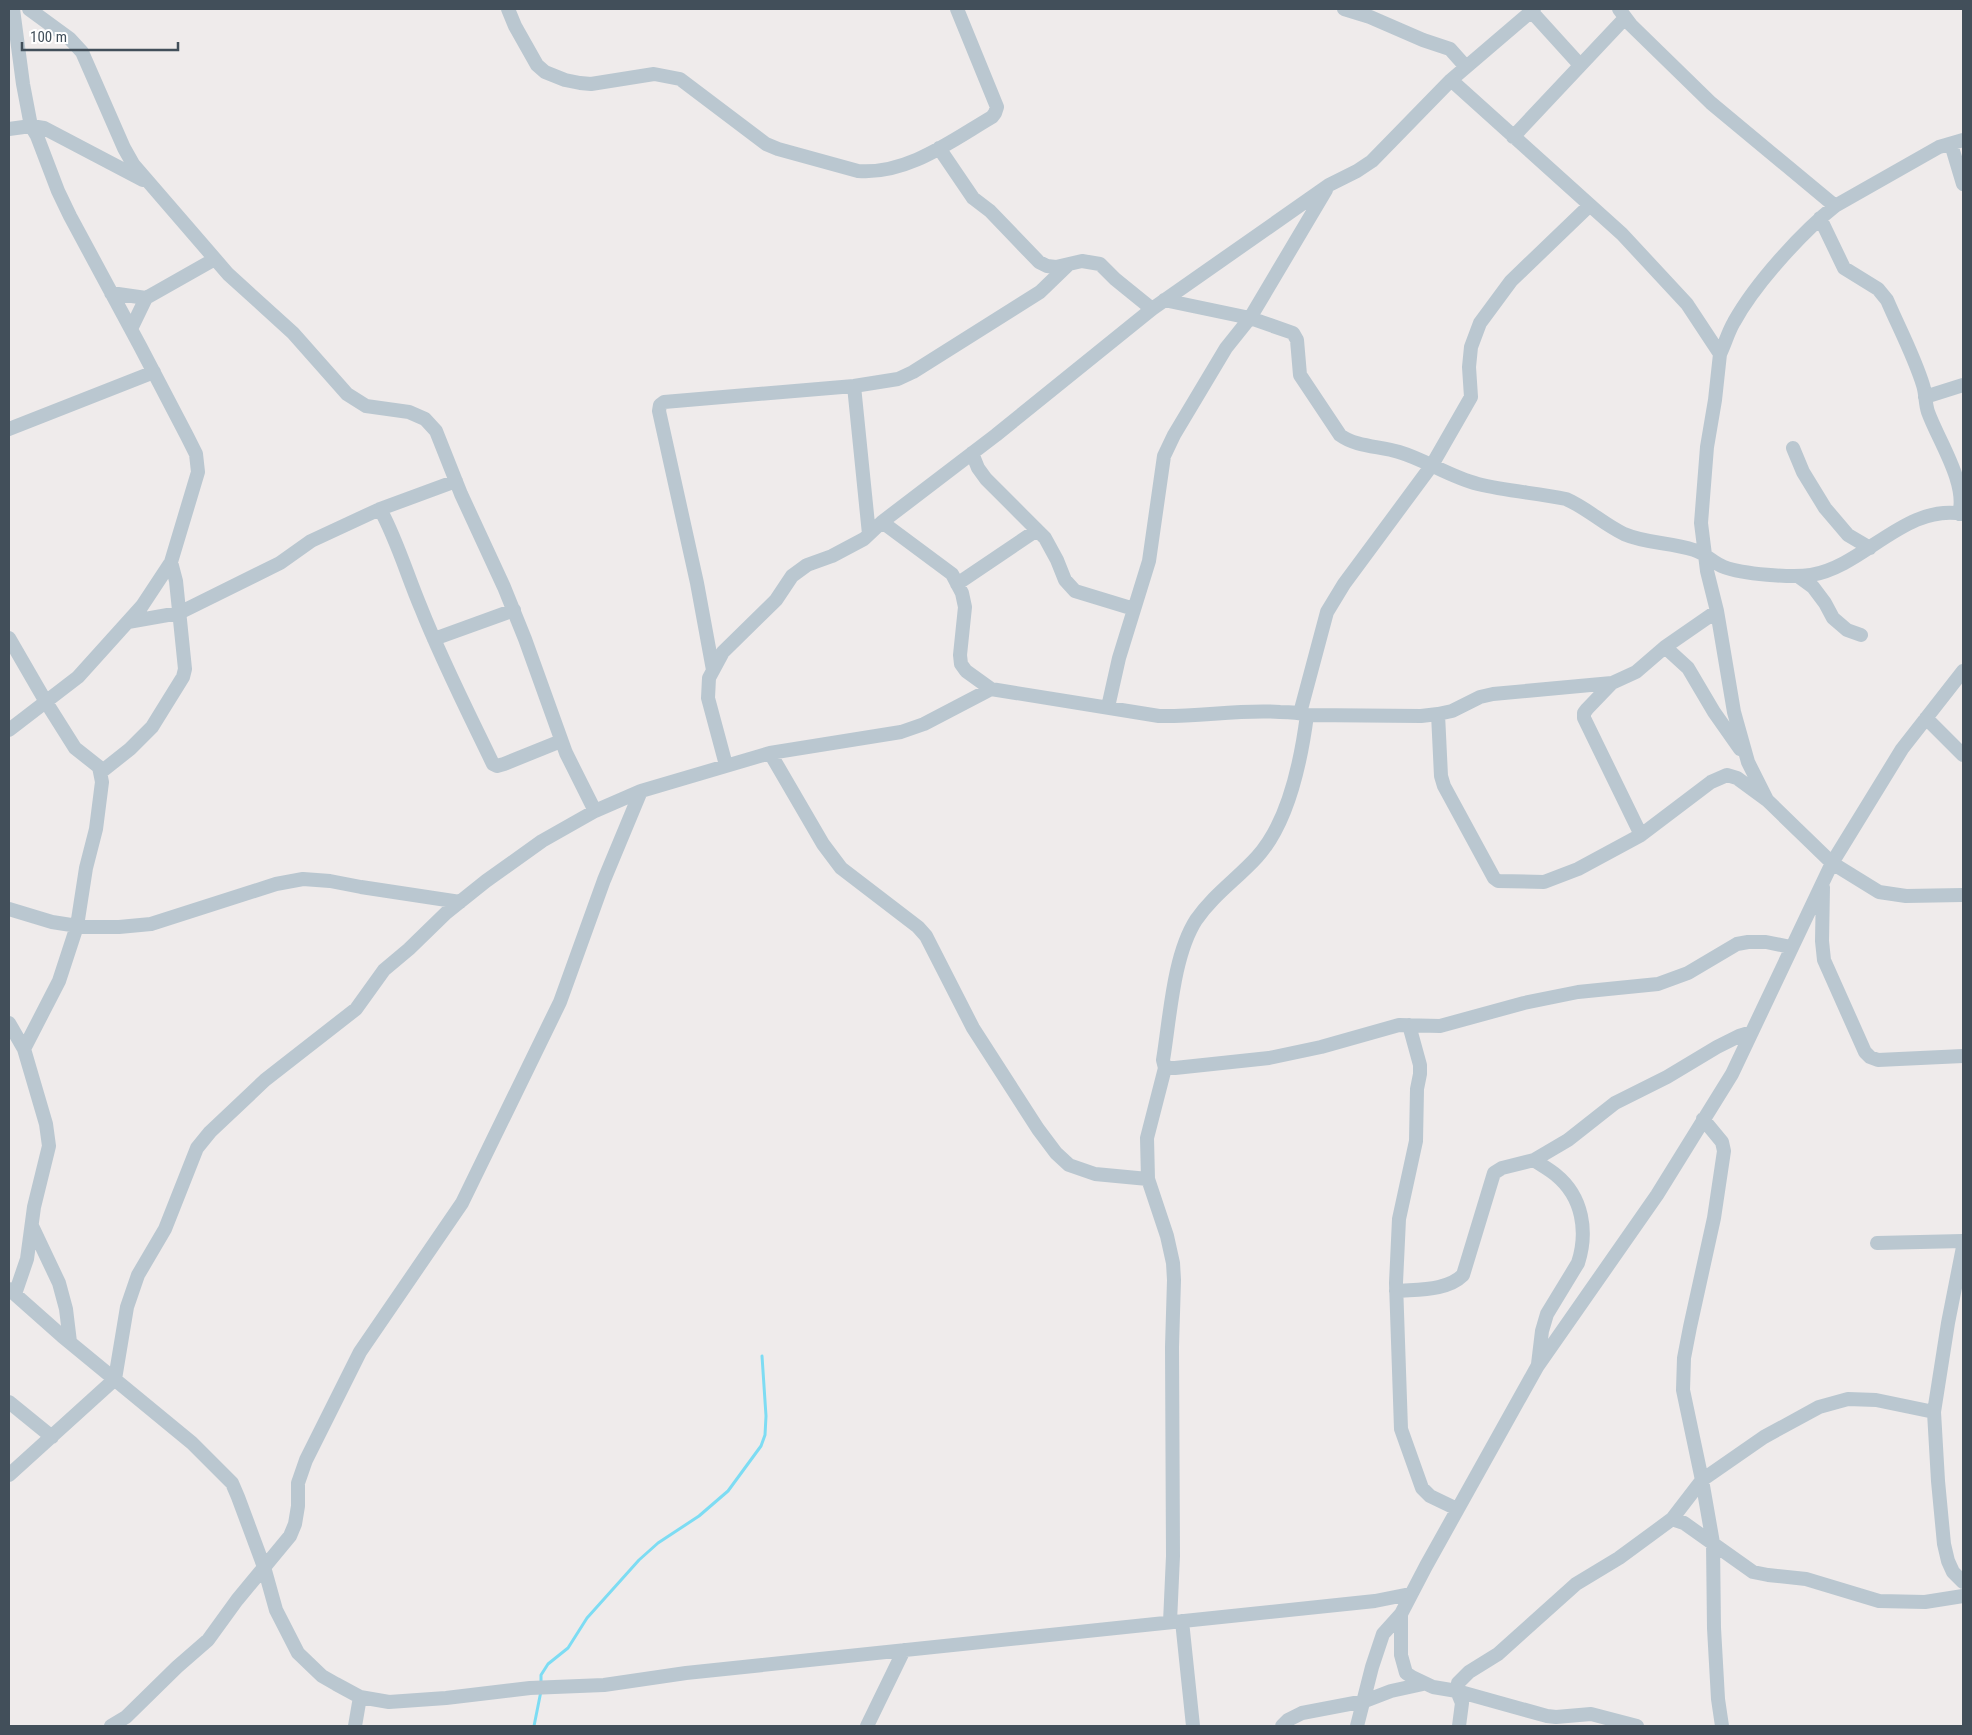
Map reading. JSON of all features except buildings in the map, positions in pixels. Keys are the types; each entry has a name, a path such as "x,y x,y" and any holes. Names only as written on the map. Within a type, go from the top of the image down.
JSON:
{"street":[{"path":"9,730 78,677 142,606 171,562 198,472 196,454 58,191 37,136 31,126 23,84 13,9"},
{"path":"29,9 70,39 82,52 124,148 148,182 228,274 293,333 347,394 366,406 409,412 425,419 436,431 456,481 514,610 562,741 595,811"},
{"path":"508,9 515,26 538,65 545,72 565,80 591,84 654,74 671,76 687,84 766,144 858,171 869,172 888,169 923,158 992,117 995,113 997,107 957,9"},
{"path":"1344,9 1450,50 1466,68"},
{"path":"726,765 708,698 709,678 723,652 776,600 792,576 807,565 857,544 882,522 1164,300 1329,185 1357,172 1372,161 1451,80 1533,10 1580,65"},
{"path":"1513,137 1580,65 1622,13 1711,103 1835,206"},
{"path":"1451,80 1622,234 1687,304 1720,354"},
{"path":"9,129 31,126 44,128 148,182"},
{"path":"1748,762 1734,712 1718,611 1707,571 1701,511 1707,447 1720,354 1733,323 1764,279 1820,218 1835,206 1939,148 1957,142 1963,184"},
{"path":"939,148 974,198 990,211 1039,262 1047,266 1056,267 1082,261 1100,264 1115,279 1152,309"},
{"path":"1108,707 1119,658 1149,561 1164,456 1174,435 1226,348 1250,318 1329,185"},
{"path":"1193,1726 1176,1621 1173,1556 1173,1263 1167,1236 1148,1180 1147,1138 1165,1068 1163,1060 1180,958 1196,921 1206,907 1217,894 1257,858 1275,834 1302,753 1304,714 1327,612 1344,584 1432,465 1472,396 1469,367 1471,347 1480,323 1511,281 1589,206"},
{"path":"1164,300 1250,318 1293,333 1296,337 1300,375 1340,435 1348,441 1398,452 1478,484 1566,499 1578,504 1606,524 1630,536 1650,542 1694,549 1722,566 1736,570 1798,576 1828,570 1915,521 1935,515 1961,514 1958,484 1944,446 1929,414 1923,385 1887,300 1878,289 1844,268 1820,218"},
{"path":"131,330 146,298 215,259"},
{"path":"713,670 697,583 661,419 660,405 664,402 854,386 898,379 913,372 1040,292 1068,265"},
{"path":"111,293 146,298"},
{"path":"9,430 154,372"},
{"path":"1925,396 1963,385"},
{"path":"854,386 869,534"},
{"path":"1793,448 1803,472 1825,508 1848,535 1870,548"},
{"path":"972,453 978,468 986,479 1045,538 1065,580 1075,591 1134,609"},
{"path":"128,622 180,612 280,563 311,541 380,509 456,481"},
{"path":"380,509 390,526 451,679 493,764 498,766 562,741"},
{"path":"882,522 952,574 962,593 965,606 960,655 961,664 966,671 992,689 1166,717 1257,710 1304,714 1422,716 1452,711 1480,697 1612,683 1636,672 1665,648 1718,611"},
{"path":"957,584 1037,530"},
{"path":"101,772 130,749 152,727 183,676 185,660 180,612 176,581 171,562"},
{"path":"1798,576 1813,588 1825,603 1833,618 1847,630 1861,634"},
{"path":"434,639 514,610"},
{"path":"9,638 46,702 76,748 99,767 102,782 96,830 86,868 77,926 59,981 24,1049"},
{"path":"1665,648 1692,673 1714,712 1748,762 1767,800"},
{"path":"1358,1726 1379,1644 1388,1628 1401,1614 1410,1594 1537,1367 1657,1195 1732,1074 1832,863 1902,749 1963,671"},
{"path":"1612,683 1584,713 1584,718 1642,835"},
{"path":"9,1475 115,1379 127,1307 138,1275 165,1229 197,1148 210,1132 266,1080 356,1009 384,970 460,902 542,841 595,811 641,791 770,753 900,732 924,724 992,689"},
{"path":"1438,714 1441,776 1444,786 1494,878 1498,881 1544,882 1600,858 1642,835 1720,777 1727,775 1737,778 1767,800 1832,863 1879,892 1906,896 1963,895"},
{"path":"1926,718 1963,756"},
{"path":"770,753 823,844 841,868 918,927 926,936 973,1028 1038,1129 1056,1153 1069,1166 1095,1174 1148,1180"},
{"path":"111,1726 126,1717 177,1667 208,1640 290,1536 298,1506 298,1483 306,1460 360,1352 462,1203 560,1002 604,880 641,791"},
{"path":"9,908 52,922 77,926 119,927 151,924 276,884 303,879 330,881 460,902"},
{"path":"1823,884 1822,942 1824,960 1870,1057 1878,1060 1963,1056"},
{"path":"1165,1068 1269,1058 1399,1025 1440,1026 1524,1003 1578,992 1658,984 1688,973 1737,944 1766,942 1791,947"},
{"path":"9,1023 24,1049 46,1124 49,1146 34,1208 27,1259 12,1292 192,1443 232,1483 264,1567 276,1610 298,1653 322,1676 360,1697 389,1702 446,1698 530,1688 604,1685 686,1672 1375,1601 1410,1594"},
{"path":"1409,1025 1420,1065 1420,1074 1417,1088 1416,1141 1398,1219 1396,1291 1400,1419 1403,1438 1422,1488 1426,1493 1457,1509"},
{"path":"1396,1291 1446,1286 1455,1282 1463,1275 1494,1173 1502,1168 1534,1160 1568,1140 1615,1103 1667,1077 1716,1047 1752,1032"},
{"path":"1703,1120 1722,1142 1724,1151 1714,1218 1696,1291 1684,1358 1683,1390 1713,1543 1714,1628 1718,1699 1722,1726"},
{"path":"1534,1160 1566,1184 1583,1219 1584,1228 1578,1263 1544,1321 1537,1367"},
{"path":"32,1226 59,1283 66,1308 70,1342"},
{"path":"1877,1242 1963,1241"},
{"path":"1963,1247 1948,1323 1934,1412 1944,1544 1953,1572 1963,1582"},
{"path":"1459,1726 1462,1703 1458,1691 1458,1683 1469,1672 1498,1654 1576,1584 1620,1558 1672,1519 1702,1480 1764,1437 1818,1407 1848,1399 1876,1400 1934,1412"},
{"path":"9,1402 52,1437"},
{"path":"1672,1519 1684,1523 1753,1572 1806,1579 1869,1599 1910,1602 1963,1596"},
{"path":"1401,1614 1401,1655 1403,1666 1406,1672 1423,1684 1458,1691 1547,1716 1591,1714 1637,1726"},
{"path":"867,1726 904,1650"},
{"path":"1282,1726 1288,1720 1302,1713 1365,1701 1391,1691 1423,1684"},
{"path":"355,1726 360,1697"}],"waterway":[{"path":"541,1683 541,1675 548,1664 568,1648 587,1618 639,1560 658,1543 699,1516 728,1491 761,1446 765,1435 766,1416 762,1356"},
{"path":"534,1726 541,1691"}]}
